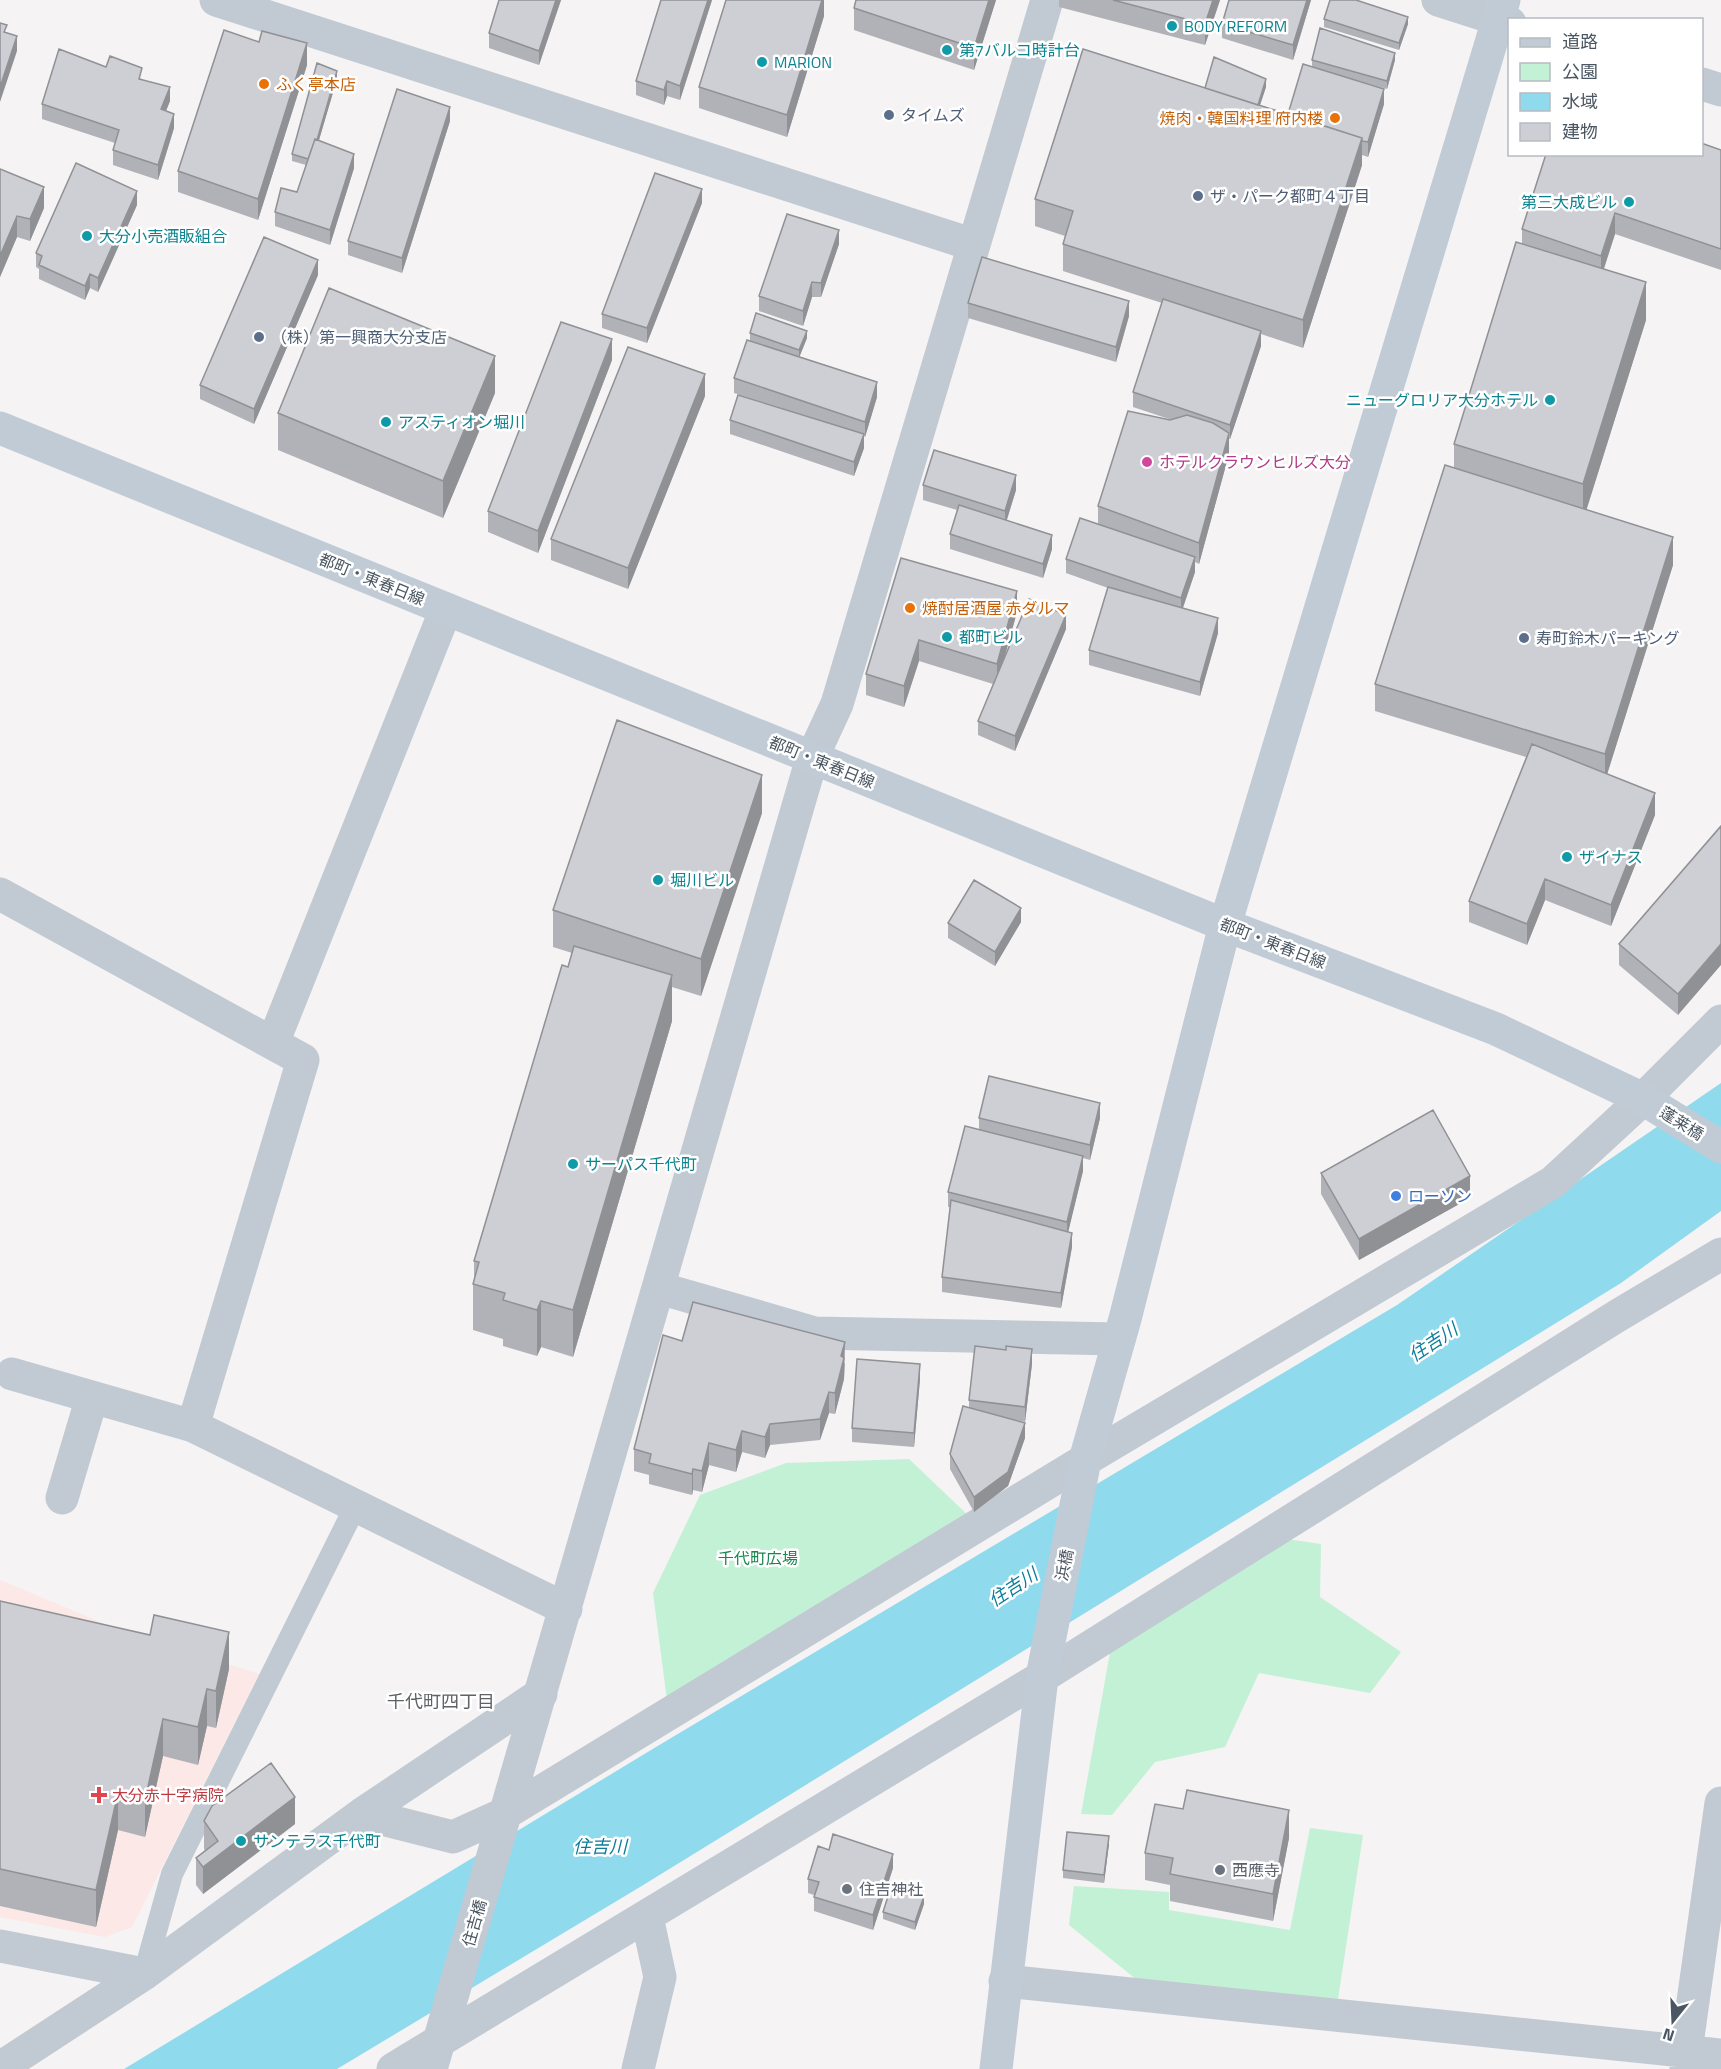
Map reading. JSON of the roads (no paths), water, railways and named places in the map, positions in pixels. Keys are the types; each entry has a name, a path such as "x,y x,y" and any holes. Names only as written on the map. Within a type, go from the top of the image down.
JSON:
{"street":[{"path":"216,0 974,245"},
{"name":"住吉橋","path":"439,2042 812,758 837,704 1047,0"},
{"path":"1438,0 1504,14"},
{"name":"浜橋","path":"996,2069 1044,1667 1083,1467 1119,1338 1225,925 1504,14"},
{"path":"1703,85 1721,90"},
{"name":"都町・東春日線","path":"0,428 1225,925 1496,1029 1643,1099"},
{"path":"273,1043 446,609"},
{"path":"0,894 303,1060 194,1426"},
{"path":"362,1814 453,1837 504,1821 1553,1182 1643,1099 1721,1021"},
{"name":"蓬莱橋","path":"1643,1099 1721,1147"},
{"path":"393,2069 647,1917 1044,1667 1721,1254"},
{"path":"659,1288 815,1333 1119,1338"},
{"path":"6,1371 194,1426 566,1609"},
{"path":"62,1498 92,1397"},
{"path":"0,2068 144,1974 362,1814 541,1694"},
{"path":"1686,2060 1721,1803"},
{"path":"638,2069 660,1977 647,1917"},
{"path":"0,1946 144,1974"},
{"path":"1005,1981 1686,2060 1721,2055"}],"lane":[{"path":"144,1974 172,1874 356,1505"}],"water":[{"name":"住吉川","path":"1721,1083 1721,1211 1621,1283 640,1887 337,2069 124,2069 656,1747 1397,1305"}],"place":[{"name":"BODY REFORM","path":"1172,26"},
{"name":"第7バルコ時計台","path":"947,50"},
{"name":"MARION","path":"762,62"},
{"name":"ふく亭本店","path":"264,84"},
{"name":"タイムズ","path":"889,115"},
{"name":"焼肉・韓国料理 府内楼","path":"1335,118"},
{"name":"ザ・パーク都町４丁目","path":"1198,196"},
{"name":"第三大成ビル","path":"1629,202"},
{"name":"大分小売酒販組合","path":"87,236"},
{"name":"（株）第一興商大分支店","path":"259,337"},
{"name":"ニューグロリア大分ホテル","path":"1550,400"},
{"name":"アスティオン堀川","path":"386,422"},
{"name":"ホテルクラウンヒルズ大分","path":"1147,462"},
{"name":"焼酎居酒屋 赤ダルマ","path":"910,608"},
{"name":"都町ビル","path":"947,637"},
{"name":"寿町鈴木パーキング","path":"1524,638"},
{"name":"ザイナス","path":"1567,857"},
{"name":"堀川ビル","path":"658,880"},
{"name":"サーパス千代町","path":"573,1164"},
{"name":"ローソン","path":"1396,1196"},
{"name":"大分赤十字病院","path":"99,1795"},
{"name":"サンテラス千代町","path":"241,1841"},
{"name":"西應寺","path":"1220,1870"},
{"name":"住吉神社","path":"847,1889"}],"district":[{"name":"千代町四丁目","path":"441,1701"}],"park label":[{"name":"千代町広場","path":"758,1558"}]}
